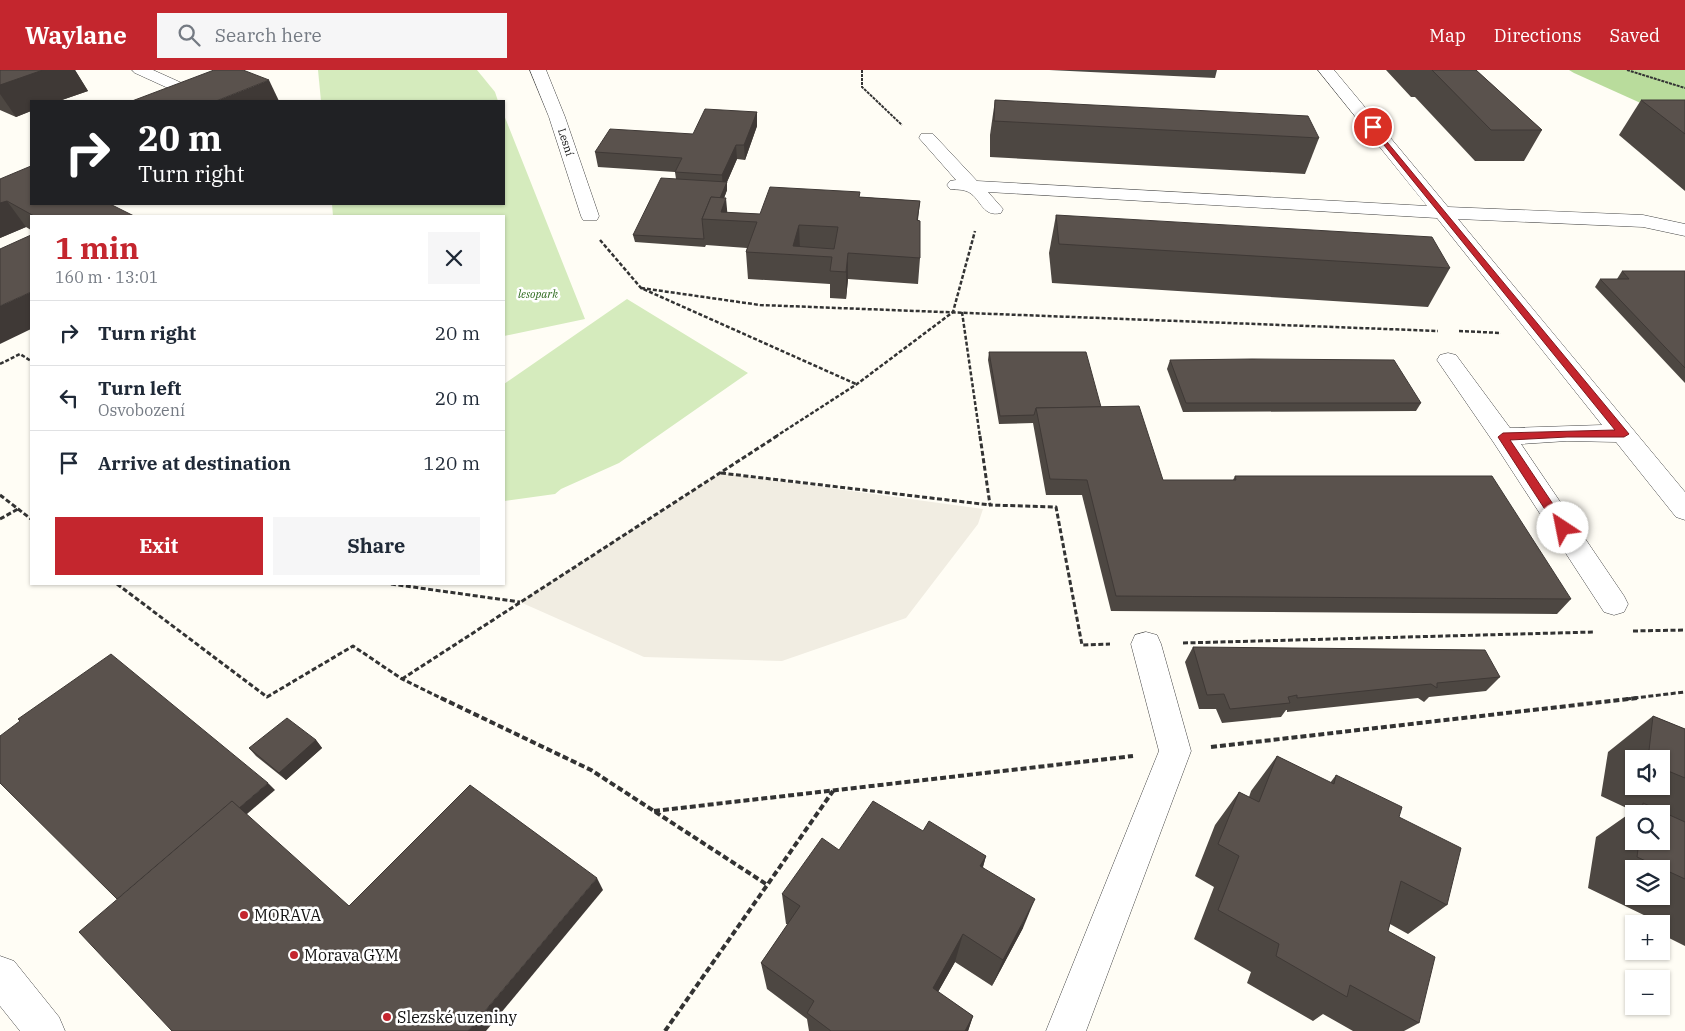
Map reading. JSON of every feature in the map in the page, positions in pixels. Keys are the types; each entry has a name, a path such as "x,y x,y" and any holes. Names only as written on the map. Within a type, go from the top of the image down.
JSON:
{"street":[{"path":"140,70 198,96"},
{"name":"Lesní","path":"538,70 557,117 590,216"},
{"path":"1326,70 1445,213 1685,510"},
{"path":"927,138 964,186 994,209"},
{"path":"964,186 1445,213 1643,221 1685,230"},
{"path":"1448,360 1503,437 1614,604"},
{"path":"1503,437 1567,433 1624,434"},
{"path":"1066,1031 1175,751 1146,644"},
{"path":"0,975 45,1031"}],"path":[{"path":"862,70 862,86 904,127"},
{"path":"1627,70 1685,88"},
{"path":"402,679 857,384 953,312 980,213 964,186"},
{"path":"590,216 601,242 641,288 857,384"},
{"path":"641,288 760,305 1442,331"},
{"path":"962,312 990,505"},
{"path":"1452,331 1544,335"},
{"path":"0,364 20,354 30,360"},
{"path":"720,473 990,505 1056,507 1082,645 1595,632"},
{"path":"0,496 30,518"},
{"path":"0,519 18,509"},
{"path":"118,585 267,697 353,646 402,679 591,770 766,884"},
{"path":"399,585 520,602"},
{"path":"1625,631 1685,630"},
{"path":"1652,696 1685,692"},
{"path":"665,1031 833,790"}],"green space":[{"path":"318,70 477,70 495,92 498,100 321,100"},
{"path":"1569,70 1685,70 1685,123 1574,73"},
{"name":"lesopark","path":"505,118 585,319 505,336 505,215 333,215 332,205 505,205"},
{"path":"627,299 748,373 619,463 561,489 555,494 505,501 505,383"}],"shaded area":[{"path":"721,473 983,509 978,524 906,618 782,661 644,657 520,602"}],"building":[{"path":"0,70 43,70 0,85"},
{"path":"214,70 243,70 269,80 219,100 135,100"},
{"path":"1432,70 1476,70 1542,130 1491,130"},
{"path":"995,100 1308,116 1319,138 994,121"},
{"path":"1641,100 1685,100 1685,134"},
{"path":"705,109 757,112 744,145 736,145 722,175 675,172 682,158 595,152 610,129 693,134"},
{"path":"30,166 30,205 112,205 132,215 32,215 7,201 0,203 0,179"},
{"path":"661,178 727,182 720,198 711,197 702,219 704,239 633,235"},
{"path":"770,187 860,192 859,197 920,201 917,220 920,221 920,258 848,253 846,272 830,271 832,257 746,252 757,222 702,219 711,197 726,198 721,212 760,214","holes":["799,225 838,227 834,249 793,246"]},
{"path":"1056,215 1432,237 1450,268 1059,244"},
{"path":"30,235 30,292 0,306 0,249"},
{"path":"1622,271 1685,271 1685,368 1600,279 1629,279"},
{"path":"989,352 1086,352 1101,407 1036,408 1034,415 1000,416"},
{"path":"1170,360 1394,360 1421,403 1186,403"},
{"path":"1139,406 1163,480 1236,480 1235,476 1492,476 1571,599 1116,596 1087,480 1050,479 1036,408"},
{"path":"1193,647 1485,650 1500,677 1437,683 1437,688 1431,684 1297,698 1297,695 1288,697 1290,703 1230,709 1224,694 1207,695"},
{"path":"111,654 268,783 239,808 232,801 117,899 0,783 0,736 20,721 18,719"},
{"path":"1653,716 1685,729 1685,778 1670,772 1670,750 1649,750"},
{"path":"287,718 316,740 279,773 249,748"},
{"path":"1277,756 1334,784 1336,775 1402,807 1399,817 1461,848 1447,905 1401,881 1388,931 1435,957 1419,1023 1350,985 1347,997 1276,956 1279,944 1218,910 1239,856 1218,844 1239,792 1259,802"},
{"name":"MORAVA","path":"470,785 597,878 468,1031 172,1031 79,932 232,801 349,906"},
{"path":"873,801 923,831 929,821 986,856 980,866 1035,899 1003,960 963,934 933,988 973,1016 965,1031 831,1031 807,1013 814,1001 761,963 800,906 782,894 822,838 839,850"},
{"path":"1670,815 1685,822 1685,879 1670,872 1670,860 1644,860 1637,857 1638,850 1670,850"}],"place":[{"name":"MORAVA","path":"244,915"},
{"name":"Morava GYM","path":"294,955"},
{"name":"Slezské uzeniny","path":"387,1017"}],"route":[{"path":"1373,127 1624,434 1567,433 1503,437 1563,528"}]}
